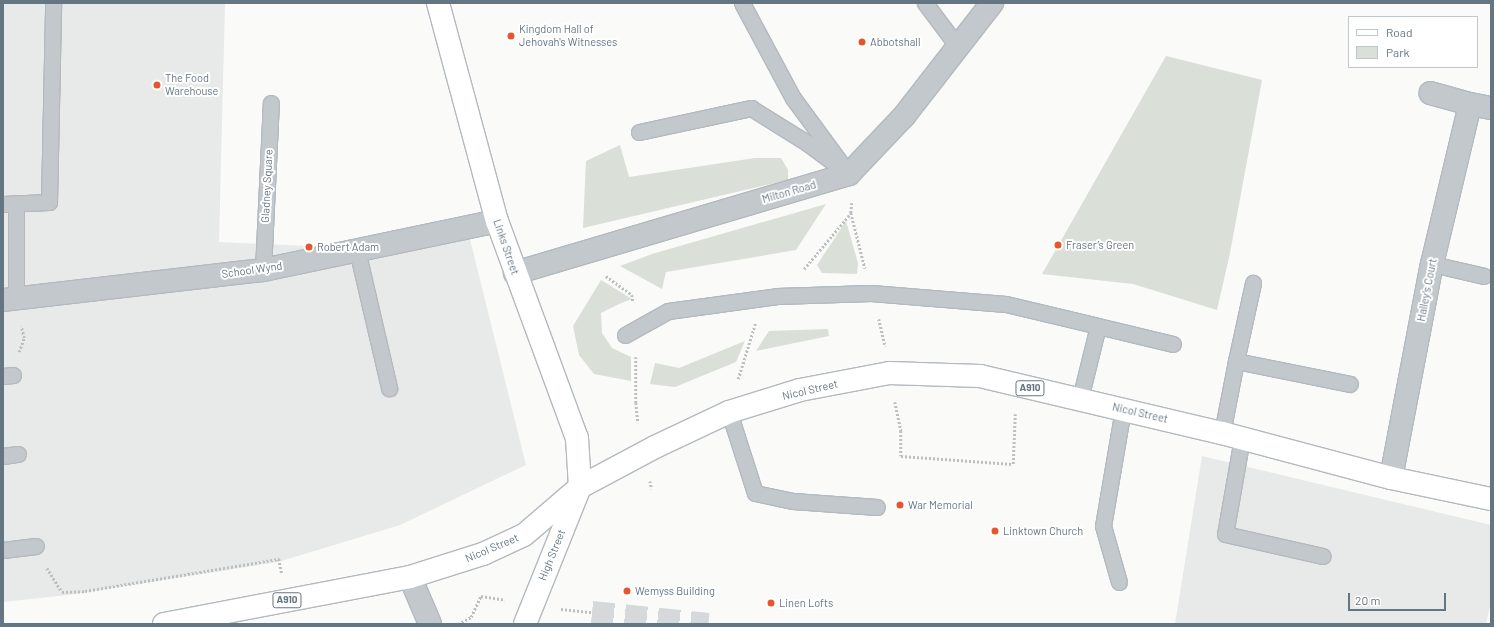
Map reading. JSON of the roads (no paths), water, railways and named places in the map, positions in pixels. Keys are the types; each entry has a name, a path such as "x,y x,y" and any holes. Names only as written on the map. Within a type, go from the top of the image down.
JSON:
{"main road":[{"name":"Links Street","path":"438,3 497,221 577,438 580,487"},
{"name":"Nicol Street","path":"164,624 410,577 483,554 524,535 580,487 729,412 800,390 889,373 980,376 1232,435 1391,478 1491,499"},
{"name":"High Street","path":"525,624 580,487"}],"street":[{"path":"849,174 904,116 992,3"},
{"path":"1430,93 1491,108"},
{"name":"Halley's Court","path":"1391,478 1432,264 1470,104"},
{"name":"Milton Road","path":"515,273 849,174"},
{"name":"School Wynd","path":"9,299 263,270 497,221"},
{"path":"410,577 430,624"}],"lane":[{"path":"9,299 10,203 49,202 53,3"},
{"path":"742,3 793,98 849,174"},
{"path":"925,3 958,47"},
{"name":"Gladney Square","path":"263,270 271,103"},
{"path":"640,132 751,108 807,143 849,174"},
{"path":"357,250 389,388"},
{"path":"1432,264 1484,276"},
{"path":"1253,283 1236,361 1225,534 1323,556"},
{"path":"630,332 668,310 777,296 871,293 1006,304 1173,344"},
{"path":"1080,399 1098,326"},
{"path":"1236,361 1350,384"},
{"path":"1119,582 1103,526 1123,409"},
{"path":"729,412 755,493 793,501 877,508"},
{"path":"3,550 36,546"}],"tunnel":[{"path":"592,612 708,624"}],"place":[{"name":"Kingdom Hall of Jehovah's Witnesses","path":"511,36"},
{"name":"Abbotshall","path":"862,42"},
{"name":"The Food Warehouse","path":"157,85"},
{"name":"Fraser’s Green","path":"1058,245"},
{"name":"Robert Adam","path":"309,247"},
{"name":"War Memorial","path":"900,505"},
{"name":"Linktown Church","path":"995,531"},
{"name":"Wemyss Building","path":"627,591"},
{"name":"Linen Lofts","path":"771,603"}]}
